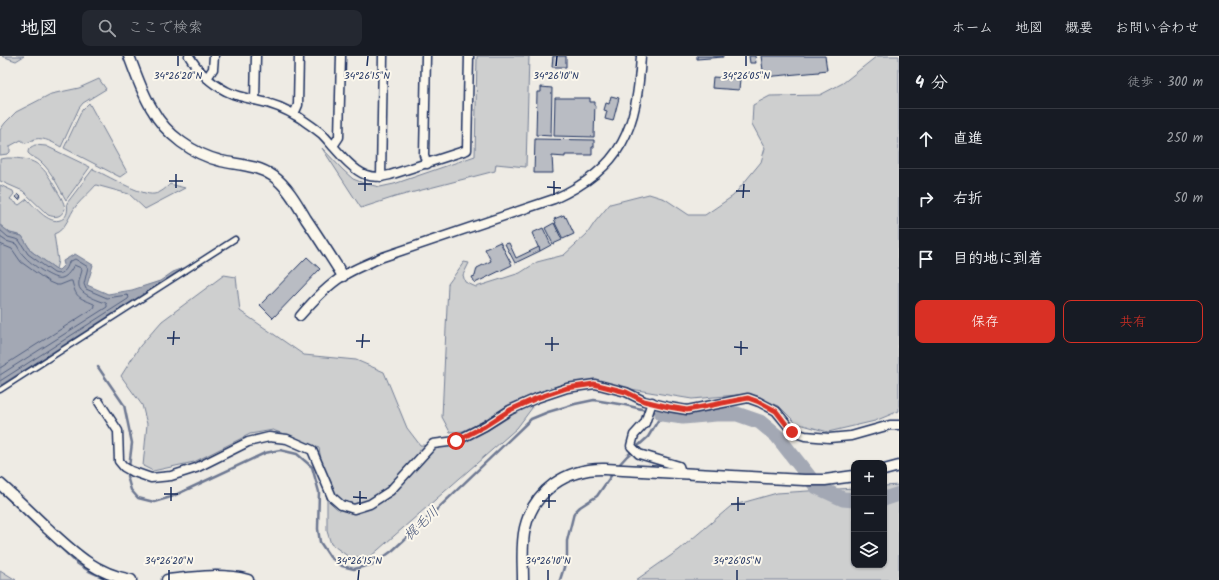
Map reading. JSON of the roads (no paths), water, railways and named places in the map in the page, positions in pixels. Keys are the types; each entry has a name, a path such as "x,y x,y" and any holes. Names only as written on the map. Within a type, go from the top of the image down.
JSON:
{"street":[{"path":"129,56 152,110 163,125 174,136 192,149 202,154 220,160 250,165 274,177 290,194 343,276"},
{"path":"189,56 195,66 216,86 226,92 278,107 294,114 315,129 357,170 365,175 381,177 467,150 469,56"},
{"path":"207,78 213,69 214,56"},
{"path":"255,100 256,56"},
{"path":"294,114 298,105 299,56"},
{"path":"333,146 339,137 341,56"},
{"path":"381,177 383,56"},
{"path":"426,56 424,155 426,164"},
{"path":"300,316 312,302 343,276 380,258 554,199 581,186 601,170 612,158 630,126 637,97 641,56"},
{"path":"99,402 118,431 119,460 127,469 151,478 171,476 196,468 248,442 269,436 286,439 312,450 332,497 341,505 354,508 370,504 390,491 433,444 456,441 485,426 510,410 567,388 594,384 626,392 644,401 650,408"},
{"path":"650,408 669,407 687,410 748,398 776,411 792,432 804,436 829,438 851,436 890,425 899,425"},
{"path":"650,408 644,425 634,435 633,449 640,455 676,465 680,469 681,473"},
{"path":"887,469 899,466"},
{"path":"523,580 524,537 528,519 536,503 547,489 570,475 587,470 605,469 792,480 825,480 851,476"},
{"path":"0,484 79,557 101,571 131,580"},
{"path":"167,580 214,576 234,577 248,580"}],"lane":[{"path":"0,390 235,239"}],"water":[{"path":"0,225 10,233 22,236 31,251 56,269 59,270 64,265 63,261 75,254 93,265 87,285 108,294 132,290 160,281 173,272 184,268 1,385"}],"waterway":[{"name":"梶毛川","path":"98,367 124,405 132,443 129,467"},
{"name":"梶毛川","path":"128,472 127,476 131,490 138,498 154,502 171,497 265,453 280,450 297,454 312,467 319,492 318,529 320,542 330,557 342,566 354,569 374,564 392,551 531,419 548,412 594,400 625,405 662,414 648,437 617,467"},
{"name":"梶毛川","path":"662,414 683,417 737,414 760,422 777,436 817,487 843,499 851,500"},
{"path":"560,580 567,558 567,541 574,513 580,507 597,496 613,473"},
{"path":"0,491 78,564 109,580"},
{"name":"梶毛川","path":"887,498 899,494"}]}
